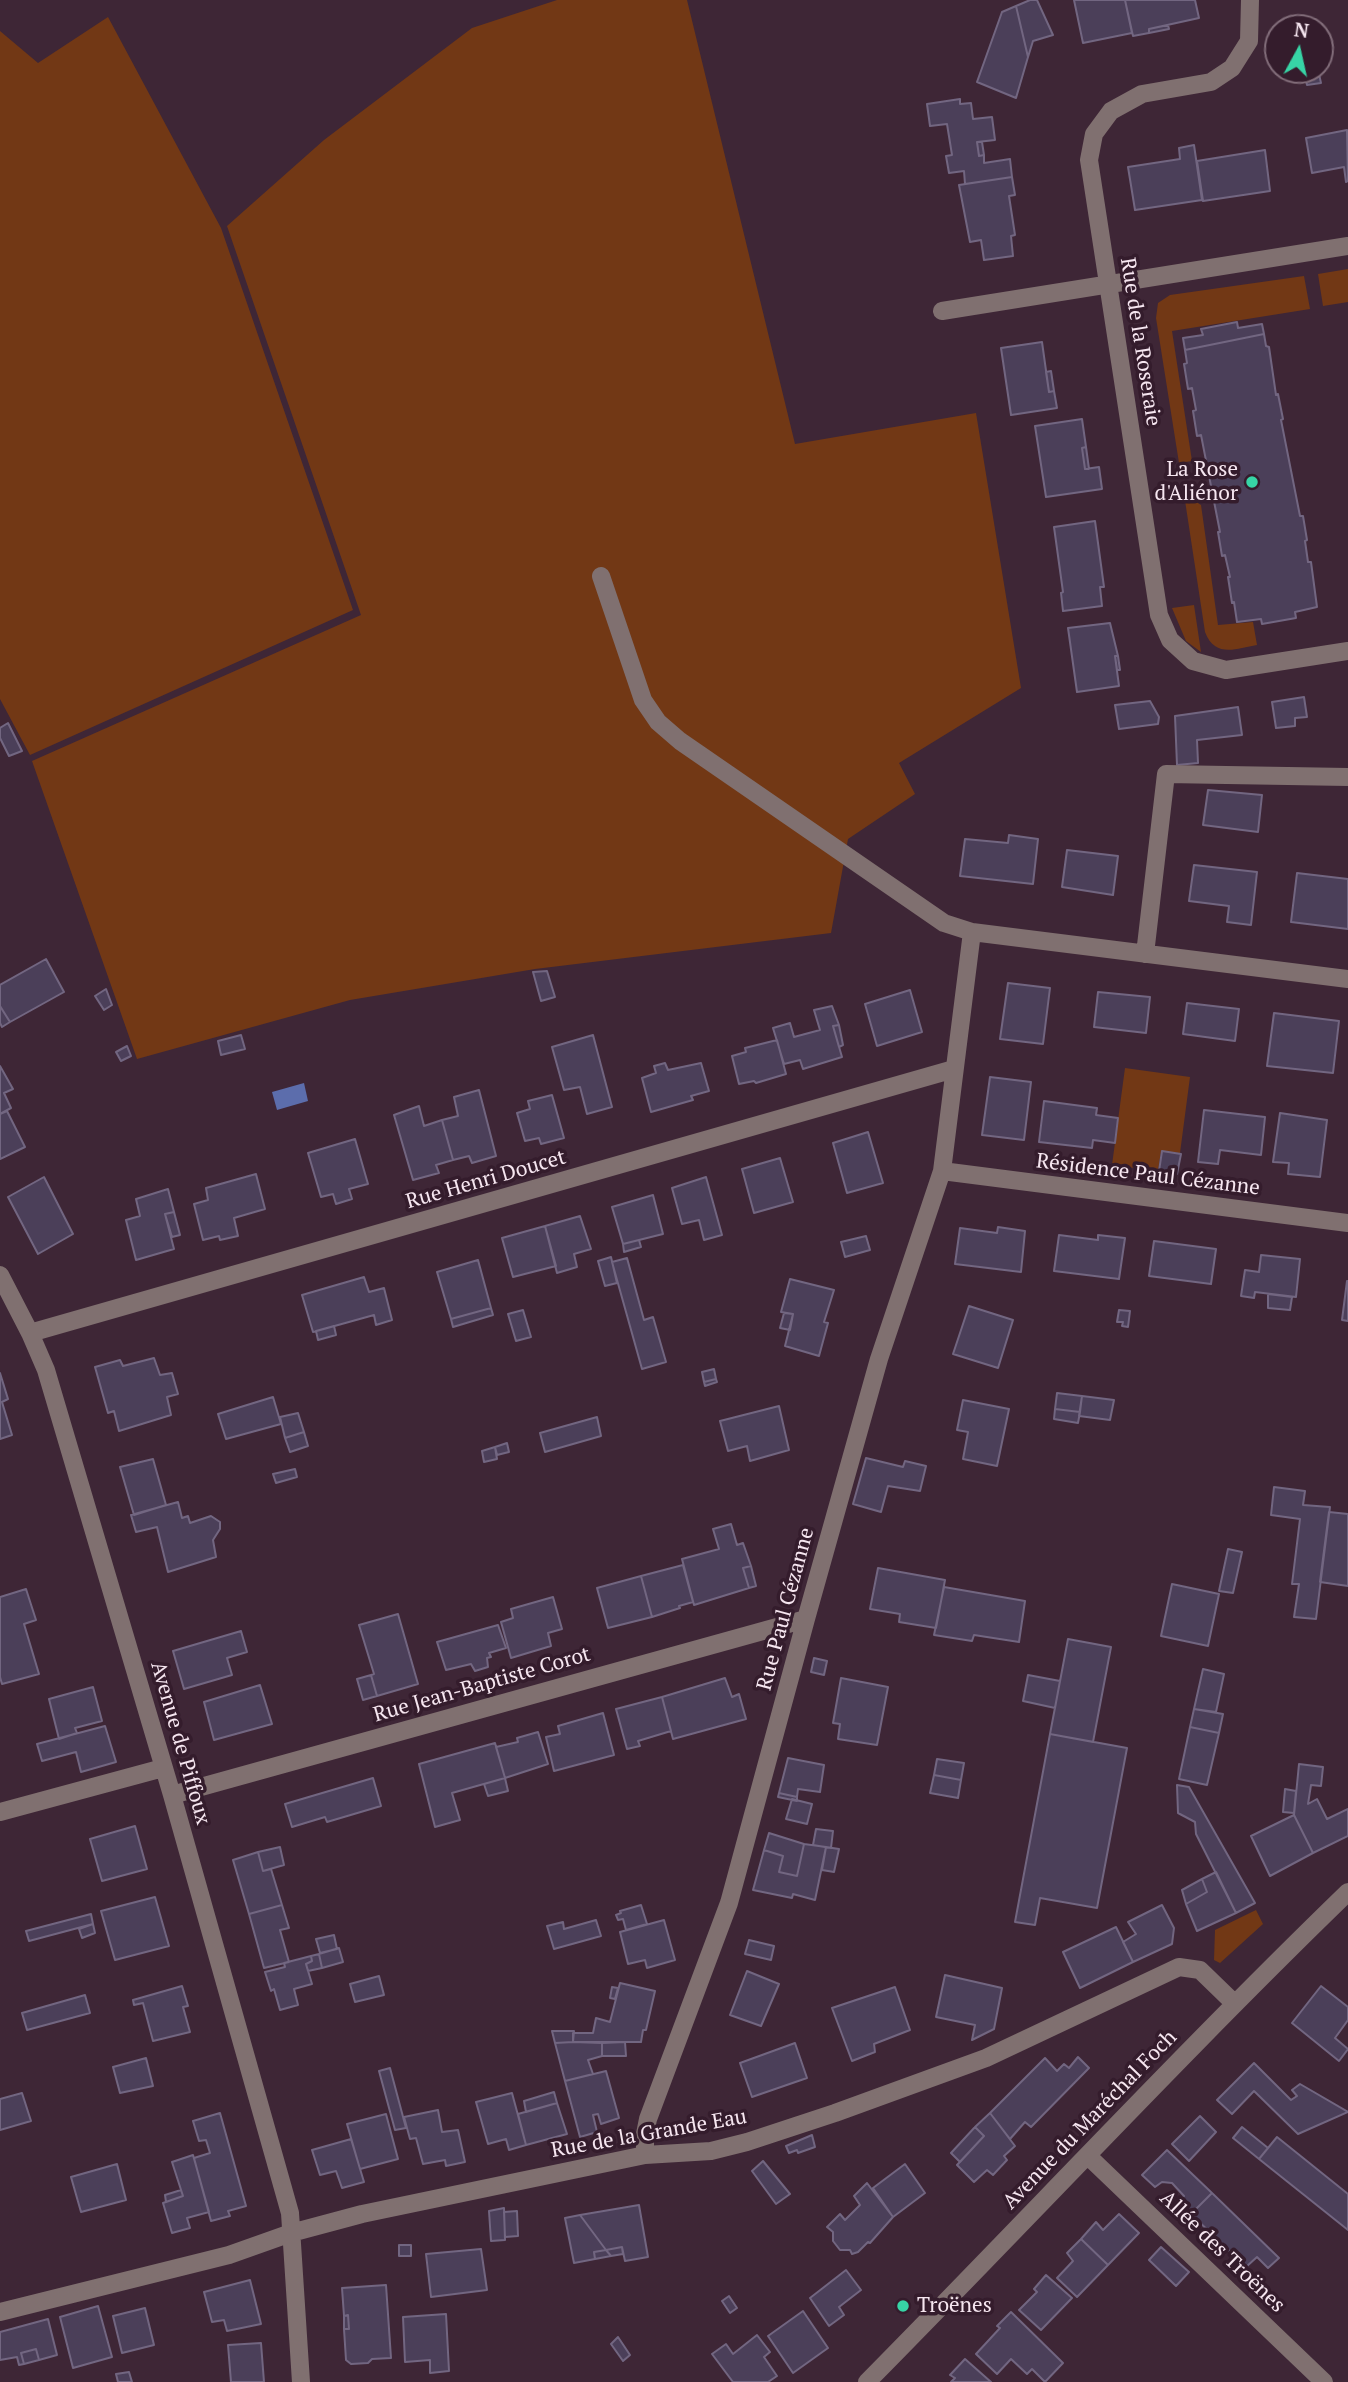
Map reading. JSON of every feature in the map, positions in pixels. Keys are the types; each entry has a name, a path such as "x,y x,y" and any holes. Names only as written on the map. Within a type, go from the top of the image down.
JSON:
{"street":[{"name":"Rue de la Roseraie","path":"1250,0 1250,41 1232,68 1211,82 1142,94 1111,111 1094,134 1089,160 1159,615 1170,640 1193,661 1226,670 1348,651"},
{"path":"942,311 1348,246"},
{"path":"601,576 633,677 657,722 680,741 944,923 972,932 1348,979"},
{"path":"1145,954 1166,774 1348,778"},
{"path":"954,1069 972,932"},
{"name":"Rue Paul Cézanne","path":"645,2155 645,2134 649,2119 729,1903 742,1860 879,1359 942,1171 954,1069"},
{"name":"Rue Henri Doucet","path":"30,1333 954,1069"},
{"name":"Résidence Paul Cézanne","path":"942,1171 1348,1223"},
{"name":"Avenue de Piffoux","path":"0,1275 46,1370 172,1795 290,2213 300,2382"},
{"name":"Rue Jean-Baptiste Corot","path":"172,1795 806,1619"},
{"path":"0,1812 163,1768"},
{"name":"Avenue du Maréchal Foch","path":"867,2382 1234,2003 1348,1892"},
{"name":"Rue de la Grande Eau","path":"0,2312 229,2255 291,2233 362,2214 645,2155 711,2151 747,2142 986,2058 1179,1967 1200,1970 1234,2003"},
{"name":"Allée des Troënes","path":"1088,2156 1324,2382"}],"shaded area":[{"path":"557,0 687,0 795,444 976,413 1021,688 899,763 915,794 848,839 831,933 535,969 350,1000 137,1059 32,761 361,615 227,226 324,140 472,28"},
{"path":"108,17 221,228 353,610 30,755 0,699 0,31 38,63"},
{"path":"1348,269 1348,302 1323,306 1318,274"},
{"path":"1304,276 1310,309 1172,331 1192,461 1179,463 1156,318 1158,303 1170,295"},
{"path":"1184,494 1201,505 1218,625 1253,622 1257,645 1234,650 1220,649 1214,646 1205,632"},
{"path":"1194,605 1201,652 1186,641 1172,608"},
{"path":"1125,1068 1190,1077 1180,1153 1161,1151 1158,1171 1112,1165"},
{"path":"1256,1910 1263,1924 1220,1963 1214,1960 1215,1930"}],"water":[{"path":"304,1083 308,1101 277,1110 272,1092"}],"building":[{"path":"1037,0 1053,35 1033,41 1028,57 1016,6"},
{"path":"1074,0 1125,0 1132,33 1083,43"},
{"path":"1125,0 1195,0 1199,18 1149,29 1149,33 1133,36"},
{"path":"1016,6 1028,57 1016,98 977,82 1002,12"},
{"path":"1168,25 1169,29 1149,33 1149,29"},
{"path":"960,99 960,104 971,103 973,119 992,117 995,140 977,142 979,156 984,155 984,163 1010,159 1012,177 965,184 964,171 949,173 946,156 952,155 947,124 930,126 927,104"},
{"path":"1347,130 1348,181 1346,182 1344,167 1312,173 1306,138"},
{"path":"977,142 982,142 984,155 979,156"},
{"path":"1194,145 1202,200 1135,210 1128,167 1180,159 1179,148"},
{"path":"1265,150 1270,191 1203,201 1197,161"},
{"path":"1012,177 1015,195 1009,196 1015,235 1011,236 1013,256 984,260 981,240 970,242 959,185"},
{"path":"1237,322 1238,328 1262,324 1264,334 1185,350 1183,338 1203,335 1201,329"},
{"name":"La Rose d'Aliénor","path":"1264,334 1266,346 1269,347 1300,516 1303,516 1317,607 1295,612 1296,618 1262,624 1261,619 1237,622 1225,555 1222,556 1220,532 1201,435 1197,436 1192,388 1188,389 1184,364 1187,363 1185,350"},
{"path":"1042,342 1049,392 1054,391 1057,408 1011,415 1001,348"},
{"path":"1051,371 1054,391 1049,392 1046,372"},
{"path":"1082,419 1086,447 1082,448 1085,469 1099,467 1102,489 1046,497 1035,426"},
{"path":"1086,447 1089,469 1085,469 1082,448"},
{"path":"1095,521 1104,587 1100,587 1102,606 1063,611 1054,527"},
{"path":"1110,623 1118,656 1115,656 1119,686 1077,692 1068,628"},
{"path":"1115,656 1118,656 1120,670 1117,670"},
{"path":"1304,697 1307,717 1295,718 1295,726 1276,728 1272,702"},
{"path":"1150,701 1159,717 1158,724 1119,729 1115,705"},
{"path":"1238,707 1242,735 1197,740 1198,763 1177,765 1175,716"},
{"path":"8,723 22,751 9,756 0,738 0,728"},
{"path":"1208,790 1262,795 1258,832 1203,825"},
{"path":"1009,835 1038,839 1033,884 960,876 965,839 1008,843"},
{"path":"1067,850 1118,856 1113,895 1062,887"},
{"path":"1194,865 1257,872 1251,925 1227,922 1229,906 1189,901"},
{"path":"1297,873 1348,879 1348,929 1291,922"},
{"path":"46,959 64,992 10,1022 0,1006 0,985"},
{"path":"547,971 555,997 541,1001 533,972"},
{"path":"1008,983 1050,988 1043,1044 1000,1039"},
{"path":"106,989 112,1005 104,1010 95,996"},
{"path":"910,990 922,1032 877,1046 865,1004"},
{"path":"1098,992 1150,997 1146,1033 1094,1027"},
{"path":"1187,1003 1239,1009 1235,1041 1183,1034"},
{"path":"0,1006 10,1022 2,1027 0,1023"},
{"path":"832,1006 839,1025 833,1026 842,1057 803,1069 800,1060 784,1064 773,1028 790,1023 794,1037 820,1030 814,1010"},
{"path":"1274,1013 1339,1021 1333,1073 1267,1066"},
{"path":"839,1025 843,1045 839,1047 833,1026"},
{"path":"241,1035 245,1049 221,1055 218,1041"},
{"path":"593,1035 612,1107 587,1114 580,1087 564,1090 552,1047"},
{"path":"777,1040 786,1074 756,1083 754,1081 739,1084 732,1056 746,1052 745,1048"},
{"path":"127,1046 131,1056 121,1061 116,1052"},
{"path":"665,1063 668,1070 701,1063 709,1091 691,1096 693,1100 651,1112 642,1078 656,1073 654,1066"},
{"path":"0,1066 13,1089 4,1093 11,1108 0,1114"},
{"path":"990,1077 1031,1082 1024,1140 982,1135"},
{"path":"479,1090 496,1156 472,1163 469,1156 453,1160 442,1120 458,1116 454,1097"},
{"path":"552,1095 564,1138 541,1144 539,1138 525,1141 517,1113 530,1109 528,1101"},
{"path":"1044,1101 1097,1108 1096,1115 1118,1118 1115,1143 1093,1140 1092,1148 1039,1142"},
{"path":"419,1106 424,1126 442,1120 453,1160 436,1165 439,1173 413,1180 394,1115"},
{"path":"1204,1110 1265,1117 1261,1155 1220,1150 1218,1164 1198,1162"},
{"path":"7,1111 25,1147 0,1159 0,1114"},
{"path":"1280,1113 1327,1120 1320,1177 1288,1174 1289,1163 1273,1162"},
{"path":"868,1132 883,1183 847,1193 833,1143"},
{"path":"355,1139 368,1184 349,1189 352,1199 336,1204 333,1194 321,1197 308,1153"},
{"path":"1162,1151 1181,1154 1177,1174 1159,1171"},
{"path":"780,1158 793,1202 754,1213 742,1169"},
{"path":"256,1174 265,1209 234,1218 238,1236 220,1240 219,1236 203,1240 194,1204 208,1200 206,1188"},
{"path":"44,1177 73,1234 38,1254 8,1197"},
{"path":"706,1177 722,1235 704,1240 699,1220 682,1224 672,1188"},
{"path":"168,1189 174,1212 165,1214 174,1249 136,1260 126,1220 140,1216 136,1199"},
{"path":"653,1195 663,1234 623,1244 612,1207"},
{"path":"174,1212 180,1235 172,1237 165,1214"},
{"path":"580,1216 591,1249 574,1254 577,1267 557,1273 545,1226"},
{"path":"545,1226 556,1266 513,1277 502,1238"},
{"path":"998,1227 1025,1231 1021,1272 955,1264 960,1228 997,1233"},
{"path":"1059,1235 1098,1240 1098,1235 1125,1238 1119,1279 1054,1271"},
{"path":"866,1236 870,1250 845,1257 841,1242"},
{"path":"639,1240 641,1247 624,1252 623,1244"},
{"path":"1154,1241 1216,1249 1211,1284 1149,1276"},
{"path":"1261,1255 1300,1259 1296,1297 1255,1292 1254,1298 1241,1296 1245,1270 1259,1272"},
{"path":"611,1257 617,1283 605,1286 598,1261"},
{"path":"627,1258 644,1320 653,1317 666,1362 642,1369 612,1262"},
{"path":"478,1260 491,1308 451,1319 437,1272"},
{"path":"364,1277 369,1292 384,1288 392,1320 376,1325 374,1315 313,1332 302,1295"},
{"path":"790,1279 834,1290 824,1322 828,1323 819,1356 785,1346 793,1314 781,1312"},
{"path":"1348,1281 1348,1321 1342,1320"},
{"path":"1268,1294 1292,1297 1290,1310 1268,1308"},
{"path":"969,1306 1013,1320 998,1368 953,1354"},
{"path":"491,1308 493,1315 453,1327 451,1319"},
{"path":"523,1310 531,1337 516,1341 508,1314"},
{"path":"1119,1310 1130,1311 1128,1327 1122,1326 1123,1322 1117,1322"},
{"path":"784,1313 793,1314 790,1330 780,1328"},
{"path":"334,1326 336,1335 318,1340 316,1331"},
{"path":"154,1358 160,1375 172,1373 178,1394 167,1397 171,1415 119,1431 114,1411 108,1413 95,1367 120,1360 123,1366"},
{"path":"714,1369 716,1379 704,1382 702,1372"},
{"path":"0,1373 8,1399 2,1402 12,1435 0,1439"},
{"path":"716,1379 717,1382 705,1386 704,1382"},
{"path":"1057,1393 1082,1396 1080,1412 1055,1409"},
{"path":"1082,1396 1114,1400 1110,1420 1079,1416"},
{"path":"273,1397 281,1424 226,1439 218,1414"},
{"path":"963,1400 1009,1409 997,1466 963,1459 968,1432 957,1430"},
{"path":"779,1406 789,1450 750,1461 747,1446 728,1451 720,1421"},
{"path":"1055,1409 1080,1412 1078,1423 1054,1419"},
{"path":"298,1413 304,1432 285,1438 280,1417"},
{"path":"597,1417 601,1436 545,1452 540,1433"},
{"path":"304,1432 308,1446 290,1452 285,1438"},
{"path":"507,1443 509,1452 497,1455 495,1447"},
{"path":"495,1447 497,1459 484,1462 482,1451"},
{"path":"866,1458 903,1467 905,1461 926,1466 920,1491 888,1486 881,1512 853,1504"},
{"path":"153,1459 166,1505 134,1515 120,1467"},
{"path":"295,1469 297,1477 276,1483 273,1474"},
{"path":"1274,1487 1305,1491 1303,1505 1330,1507 1316,1619 1294,1617 1299,1584 1292,1584 1300,1519 1271,1515"},
{"path":"178,1502 182,1518 188,1516 190,1523 211,1516 220,1522 220,1529 213,1540 216,1557 168,1572 157,1527 136,1532 131,1515"},
{"path":"1329,1512 1348,1514 1348,1586 1320,1582"},
{"path":"731,1524 737,1545 743,1543 751,1566 743,1568 749,1588 694,1605 682,1559 719,1549 713,1529"},
{"path":"1228,1549 1242,1552 1233,1593 1219,1591"},
{"path":"683,1565 693,1602 652,1617 641,1576"},
{"path":"751,1566 756,1586 749,1588 743,1568"},
{"path":"878,1568 945,1580 936,1628 899,1622 900,1614 870,1609"},
{"path":"641,1576 652,1617 608,1628 597,1588"},
{"path":"1172,1584 1219,1594 1208,1646 1161,1636"},
{"path":"944,1587 1025,1601 1019,1642 974,1635 972,1641 934,1635"},
{"path":"26,1589 36,1620 24,1624 39,1674 2,1684 0,1597"},
{"path":"553,1597 562,1629 548,1633 551,1646 511,1658 501,1622 513,1618 511,1609"},
{"path":"398,1614 418,1684 377,1696 371,1675 374,1674 359,1625"},
{"path":"498,1625 506,1648 489,1653 491,1657 487,1658 488,1667 475,1671 471,1664 446,1670 437,1642"},
{"path":"241,1631 247,1652 227,1658 232,1675 184,1689 173,1651"},
{"path":"1068,1639 1111,1647 1093,1742 1050,1734"},
{"path":"814,1658 827,1661 824,1675 811,1672"},
{"path":"1203,1669 1224,1674 1216,1712 1194,1709"},
{"path":"371,1675 377,1696 363,1700 357,1679"},
{"path":"1028,1675 1060,1681 1055,1708 1023,1701"},
{"path":"725,1678 732,1697 739,1694 746,1719 673,1739 662,1697"},
{"path":"841,1678 888,1687 877,1745 838,1739 840,1724 833,1723"},
{"path":"260,1685 272,1724 214,1740 204,1702"},
{"path":"93,1687 102,1721 75,1728 77,1733 59,1739 49,1699"},
{"path":"662,1697 671,1731 638,1741 640,1746 627,1749 616,1709"},
{"path":"1194,1709 1223,1714 1219,1733 1190,1727"},
{"path":"603,1713 614,1755 554,1771 546,1737 560,1734 558,1726"},
{"path":"105,1726 116,1762 81,1772 76,1752 42,1761 37,1744"},
{"path":"1190,1727 1219,1733 1207,1785 1179,1779"},
{"path":"538,1732 548,1764 505,1778 496,1747 518,1742 517,1738"},
{"path":"1050,1734 1127,1748 1097,1908 1040,1898 1035,1925 1015,1922"},
{"path":"495,1743 505,1778 452,1793 460,1820 435,1827 419,1764"},
{"path":"788,1758 824,1765 820,1792 798,1789 797,1797 779,1793"},
{"path":"937,1759 964,1763 961,1780 934,1775"},
{"path":"1299,1764 1323,1767 1321,1786 1311,1785 1308,1804 1317,1799 1327,1819 1348,1809 1348,1836 1313,1853 1294,1815"},
{"path":"934,1775 961,1780 958,1798 930,1793"},
{"path":"373,1778 381,1806 327,1822 325,1817 292,1827 285,1804"},
{"path":"505,1778 508,1791 488,1796 484,1784"},
{"path":"1177,1785 1189,1787 1255,1903 1236,1913 1196,1834 1195,1822 1178,1813"},
{"path":"1285,1789 1296,1791 1294,1813 1283,1812"},
{"path":"779,1793 797,1797 797,1801 778,1797"},
{"path":"792,1799 812,1804 807,1824 786,1819"},
{"path":"1294,1815 1313,1853 1270,1876 1251,1836"},
{"path":"135,1826 147,1869 102,1881 90,1839"},
{"path":"816,1829 833,1831 831,1848 813,1845"},
{"path":"769,1833 804,1844 797,1876 779,1872 783,1856 764,1850"},
{"path":"804,1844 826,1847 815,1900 793,1894 792,1898 753,1890 764,1850 783,1856 779,1872 797,1876"},
{"path":"280,1847 284,1865 263,1871 258,1852"},
{"path":"826,1847 839,1849 834,1872 822,1870"},
{"path":"258,1852 263,1871 271,1869 282,1905 249,1914 233,1860"},
{"path":"1216,1872 1236,1913 1197,1931 1186,1904 1207,1892 1202,1879"},
{"path":"1202,1879 1207,1892 1186,1904 1182,1890"},
{"path":"155,1897 169,1946 115,1960 101,1911"},
{"path":"282,1905 289,1928 280,1930 289,1962 264,1968 249,1914"},
{"path":"641,1905 647,1924 626,1930 623,1919 618,1920 616,1915 621,1913 620,1911"},
{"path":"1162,1905 1174,1928 1172,1944 1133,1962 1123,1942 1136,1934 1128,1922"},
{"path":"91,1914 93,1924 29,1941 26,1931"},
{"path":"596,1920 601,1936 554,1949 547,1926 563,1922 564,1929"},
{"path":"664,1920 675,1960 647,1968 645,1960 628,1964 620,1932"},
{"path":"93,1924 95,1933 82,1938 79,1929"},
{"path":"1116,1927 1133,1962 1080,1988 1063,1952"},
{"path":"334,1935 337,1949 320,1953 316,1939"},
{"path":"749,1940 774,1946 771,1960 745,1954"},
{"path":"339,1948 343,1962 322,1968 319,1954"},
{"path":"319,1954 322,1968 308,1971 306,1964 312,1961 311,1956"},
{"path":"311,1956 312,1961 306,1964 312,1984 294,1989 298,2005 280,2010 274,1989 271,1991 265,1972 285,1967 284,1963"},
{"path":"747,1971 779,1984 761,2026 730,2015"},
{"path":"945,1975 1002,1988 994,2029 972,2040 975,2025 936,2017"},
{"path":"379,1976 384,1995 355,2002 350,1984"},
{"path":"620,1983 655,1991 641,2042 573,2042 573,2033 593,2033 596,2018 610,2022"},
{"path":"182,1986 188,2006 183,2007 190,2032 153,2041 143,2003 134,2005 133,2000"},
{"path":"1321,1986 1348,2007 1348,2020 1335,2038 1348,2049 1339,2061 1292,2023"},
{"path":"612,1987 618,1988 615,1999 610,1998"},
{"path":"895,1987 910,2030 874,2044 875,2052 852,2061 832,2008"},
{"path":"85,1995 90,2013 27,2030 22,2013"},
{"path":"552,2031 574,2031 573,2042 555,2043"},
{"path":"625,2042 626,2056 602,2056 602,2043"},
{"path":"555,2043 602,2043 602,2056 588,2060 593,2074 565,2081"},
{"path":"795,2043 807,2078 752,2097 740,2063"},
{"path":"1078,2057 1089,2068 1031,2127 1025,2122 1010,2139 990,2113 1045,2058 1057,2071 1064,2064 1069,2068"},
{"path":"146,2058 153,2086 120,2093 113,2067"},
{"path":"1254,2063 1291,2100 1297,2096 1292,2090 1300,2084 1348,2112 1298,2134 1254,2091 1232,2114 1217,2100"},
{"path":"390,2068 406,2128 395,2130 379,2071"},
{"path":"606,2071 619,2118 601,2124 598,2114 593,2115 597,2132 580,2137 565,2081"},
{"path":"554,2092 557,2103 526,2112 524,2101"},
{"path":"22,2093 31,2121 0,2130 0,2099"},
{"path":"512,2093 526,2145 509,2150 506,2139 488,2144 476,2102"},
{"path":"557,2103 567,2134 526,2145 518,2114"},
{"path":"438,2110 442,2132 458,2130 465,2162 446,2166 445,2160 423,2164 416,2138 410,2139 404,2117"},
{"path":"220,2113 246,2206 228,2211 230,2216 211,2221 194,2158 210,2153 206,2140 199,2141 193,2121"},
{"path":"990,2113 1015,2146 1004,2156 1007,2160 993,2175 987,2170 974,2182 957,2165 984,2136 975,2127"},
{"path":"386,2114 398,2159 360,2169 347,2124"},
{"path":"1200,2116 1216,2132 1189,2161 1172,2144"},
{"path":"975,2127 984,2136 960,2162 951,2153"},
{"path":"1242,2127 1268,2148 1259,2159 1233,2138"},
{"path":"812,2135 815,2147 789,2153 786,2146"},
{"path":"1277,2137 1348,2194 1348,2230 1259,2159"},
{"path":"351,2139 364,2182 342,2188 336,2171 320,2175 312,2150"},
{"path":"1167,2150 1212,2193 1191,2214 1179,2202 1184,2196 1172,2183 1162,2182 1155,2187 1142,2175"},
{"path":"193,2155 209,2212 187,2218 190,2228 172,2233 163,2203 183,2196 172,2162"},
{"path":"763,2161 790,2194 776,2204 752,2171"},
{"path":"117,2164 126,2200 81,2212 71,2177"},
{"path":"905,2164 925,2193 893,2217 873,2188"},
{"path":"867,2183 893,2217 870,2243 852,2254 850,2250 840,2250 833,2241 833,2232 827,2227 840,2214 845,2220 860,2205 854,2196"},
{"path":"181,2190 183,2196 166,2202 165,2195"},
{"path":"1212,2193 1279,2258 1268,2268 1257,2257 1246,2267 1191,2214"},
{"path":"639,2205 648,2257 625,2261 622,2247 606,2250 580,2215"},
{"path":"504,2208 505,2240 491,2241 489,2211"},
{"path":"517,2211 518,2236 505,2237 504,2212"},
{"path":"1119,2214 1139,2233 1108,2265 1081,2239 1096,2222 1103,2230"},
{"path":"580,2215 606,2250 594,2252 595,2259 574,2263 565,2218"},
{"path":"1081,2239 1108,2265 1077,2297 1057,2278 1073,2261 1067,2253"},
{"path":"399,2245 411,2245 411,2256 399,2256"},
{"path":"622,2247 623,2254 611,2256 606,2250"},
{"path":"1161,2247 1189,2272 1176,2286 1149,2260"},
{"path":"481,2249 487,2290 431,2297 426,2254"},
{"path":"606,2250 611,2256 595,2259 594,2252"},
{"path":"846,2270 861,2290 839,2307 844,2315 829,2326 810,2298"},
{"path":"1046,2275 1072,2298 1041,2330 1019,2310 1037,2292 1034,2289"},
{"path":"250,2280 261,2324 227,2331 224,2320 212,2322 204,2292"},
{"path":"386,2285 391,2358 351,2364 346,2360 344,2329 349,2329 348,2315 344,2316 342,2288"},
{"path":"729,2296 737,2308 730,2313 722,2301"},
{"path":"98,2306 112,2357 73,2368 60,2317"},
{"path":"145,2308 154,2345 122,2353 113,2316"},
{"path":"803,2311 828,2348 793,2373 768,2336"},
{"path":"1011,2312 1063,2363 1045,2382 1032,2369 1027,2374 1011,2359 997,2374 976,2354"},
{"path":"446,2314 449,2371 430,2373 430,2360 405,2362 403,2317"},
{"path":"348,2315 349,2329 344,2329 344,2316"},
{"path":"48,2319 57,2355 39,2360 36,2349 21,2353 24,2364 19,2365 17,2357 0,2360 0,2332"},
{"path":"757,2335 770,2352 764,2357 777,2376 768,2382 733,2382 712,2354 726,2344 733,2354"},
{"path":"618,2337 630,2355 623,2361 611,2344"},
{"path":"261,2343 264,2382 231,2382 228,2345"},
{"path":"36,2349 39,2360 24,2364 21,2353"},
{"path":"965,2359 991,2382 951,2382 955,2378 950,2375"},
{"path":"129,2372 132,2382 118,2382 116,2374"}],"place":[{"name":"La Rose d'Aliénor","path":"1252,482"},
{"name":"Troënes","path":"903,2306"}]}
